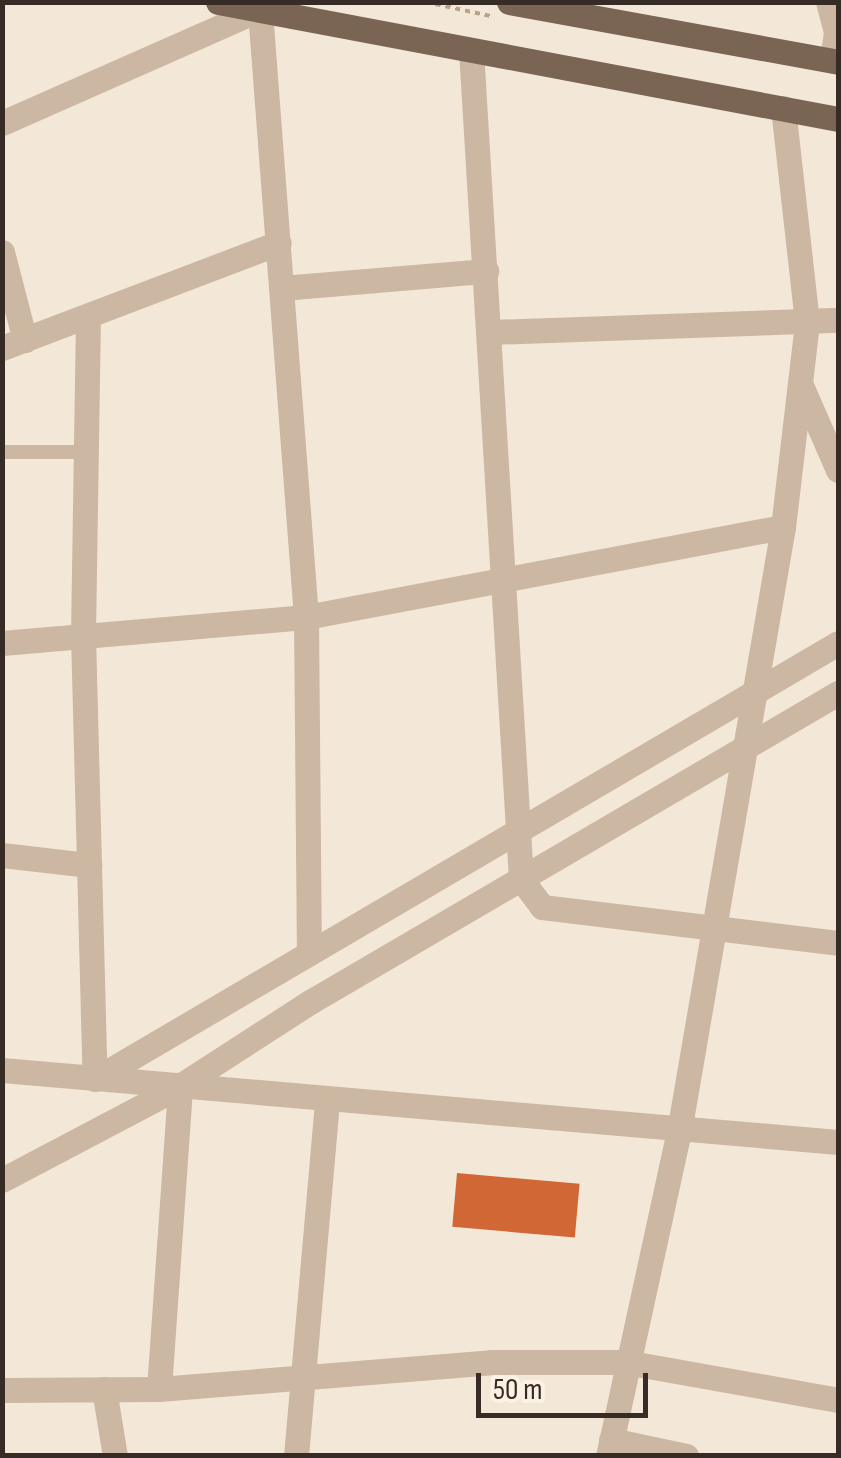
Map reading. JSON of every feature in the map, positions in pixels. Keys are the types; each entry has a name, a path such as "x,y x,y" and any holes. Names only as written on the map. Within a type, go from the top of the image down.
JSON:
{"main road":[{"path":"218,2 267,6 471,50 838,118"},
{"path":"509,2 835,62"}],"street":[{"path":"828,2 836,32 835,62"},
{"path":"2,123 267,6 279,243 306,618 310,949"},
{"path":"471,50 506,580 521,879 542,908 838,943"},
{"path":"686,1456 609,1448 624,1362 680,1126 783,528 807,323 783,108"},
{"path":"2,252 14,344 279,243"},
{"path":"282,288 486,271"},
{"path":"88,316 83,635 95,1079"},
{"path":"490,332 838,320"},
{"path":"800,383 838,470"},
{"path":"2,644 306,618 783,528"},
{"path":"95,1079 518,827 838,644"},
{"path":"2,1180 180,1086 838,693"},
{"path":"2,855 89,866"},
{"path":"2,1070 838,1142"},
{"path":"159,1389 180,1086"},
{"path":"296,1456 327,1100"},
{"path":"2,1390 159,1389 305,1374 491,1362 624,1362 838,1400"},
{"path":"104,1389 115,1456"}],"lane":[{"path":"2,452 86,452"}],"building":[{"path":"457,1173 580,1184 575,1238 452,1227"}]}
